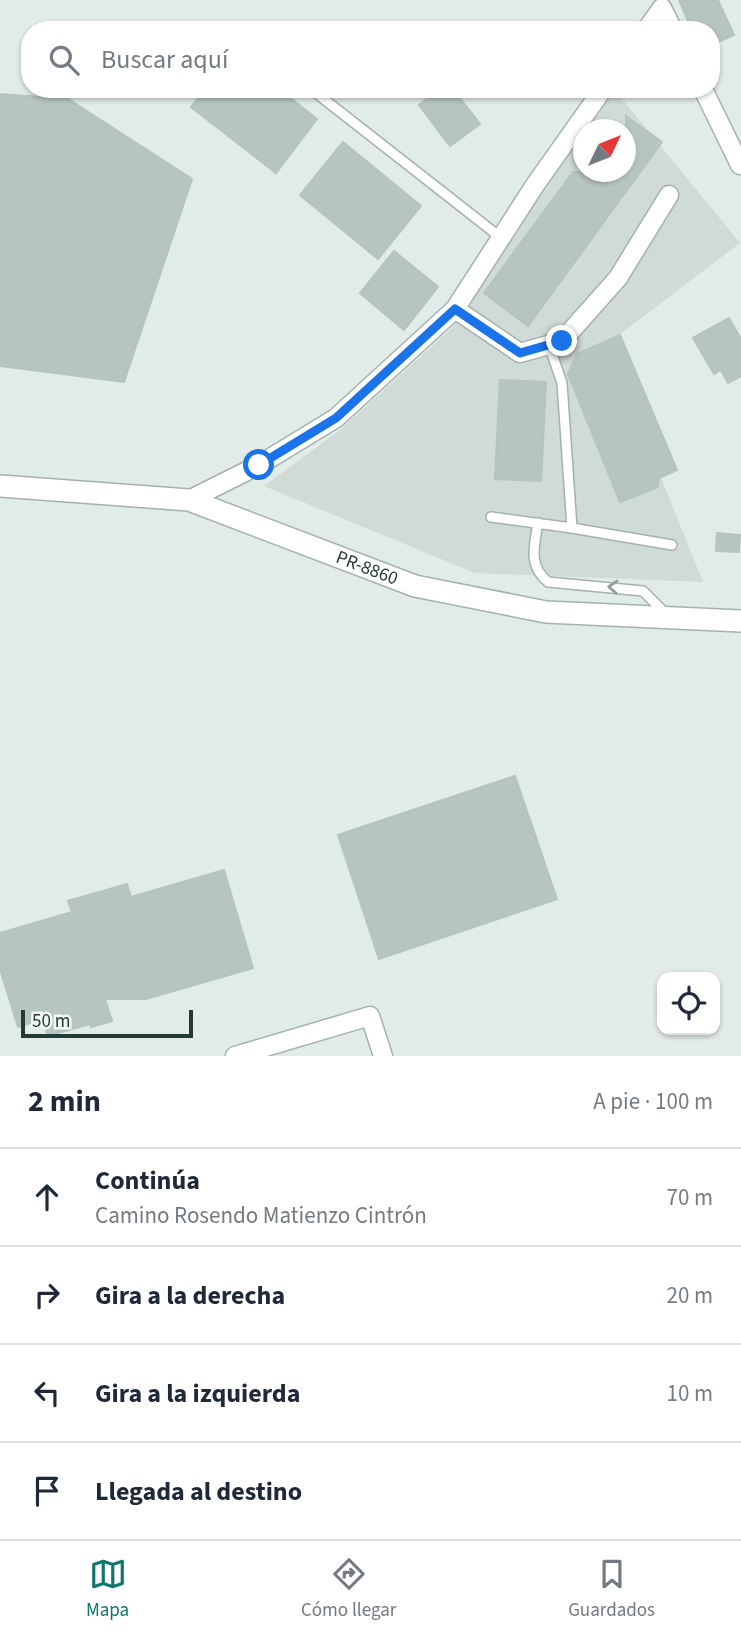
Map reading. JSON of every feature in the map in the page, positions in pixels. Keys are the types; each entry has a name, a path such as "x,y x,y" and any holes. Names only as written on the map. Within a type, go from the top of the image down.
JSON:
{"street":[{"path":"651,21 660,3"},
{"path":"660,3 669,21"},
{"path":"189,500 259,465 336,418 455,309 500,237 597,98"},
{"path":"707,98 740,165"},
{"path":"455,309 520,353 562,341 618,278 668,195"},
{"name":"PR-8860","path":"0,486 189,500 415,586 546,612 741,621"},
{"path":"235,1056 370,1016 383,1056"}],"lane":[{"path":"323,98 500,237"},
{"path":"549,345 562,383 572,528"},
{"path":"491,517 672,545"},
{"path":"538,523 533,554 537,573 548,582 643,591 669,617"}],"shaded area":[{"path":"599,98 621,98 740,243 607,344 703,582 475,573 264,486 340,430 452,328 573,139 573,182 636,182 636,119 586,119"}],"building":[{"path":"679,0 718,0 734,35 720,41 720,21 688,21"},
{"path":"0,94 21,96 21,98 68,99 192,179 124,382 0,366"},
{"path":"198,98 290,98 317,119 276,173 191,107"},
{"path":"428,98 460,98 480,124 450,146 419,105"},
{"path":"636,123 662,142 636,178"},
{"path":"343,142 421,206 378,259 300,195"},
{"path":"573,172 573,182 633,182 528,326 484,293"},
{"path":"394,251 438,287 404,330 360,293"},
{"path":"729,318 741,339 741,376 728,383 721,370 714,374 693,338"},
{"path":"620,335 677,470 659,478 658,487 620,502 568,374 577,354"},
{"path":"500,380 546,382 541,481 495,479"},
{"path":"717,533 740,535 739,552 716,551"},
{"path":"515,776 557,899 379,959 338,835"},
{"path":"224,870 253,968 146,999 105,999 112,1021 91,1027 90,1024 48,1036 43,1019 18,1027 0,969 0,933 72,912 68,901 127,884 131,897"}],"route":[{"path":"259,465 336,418 455,309 520,353 562,341"}]}
